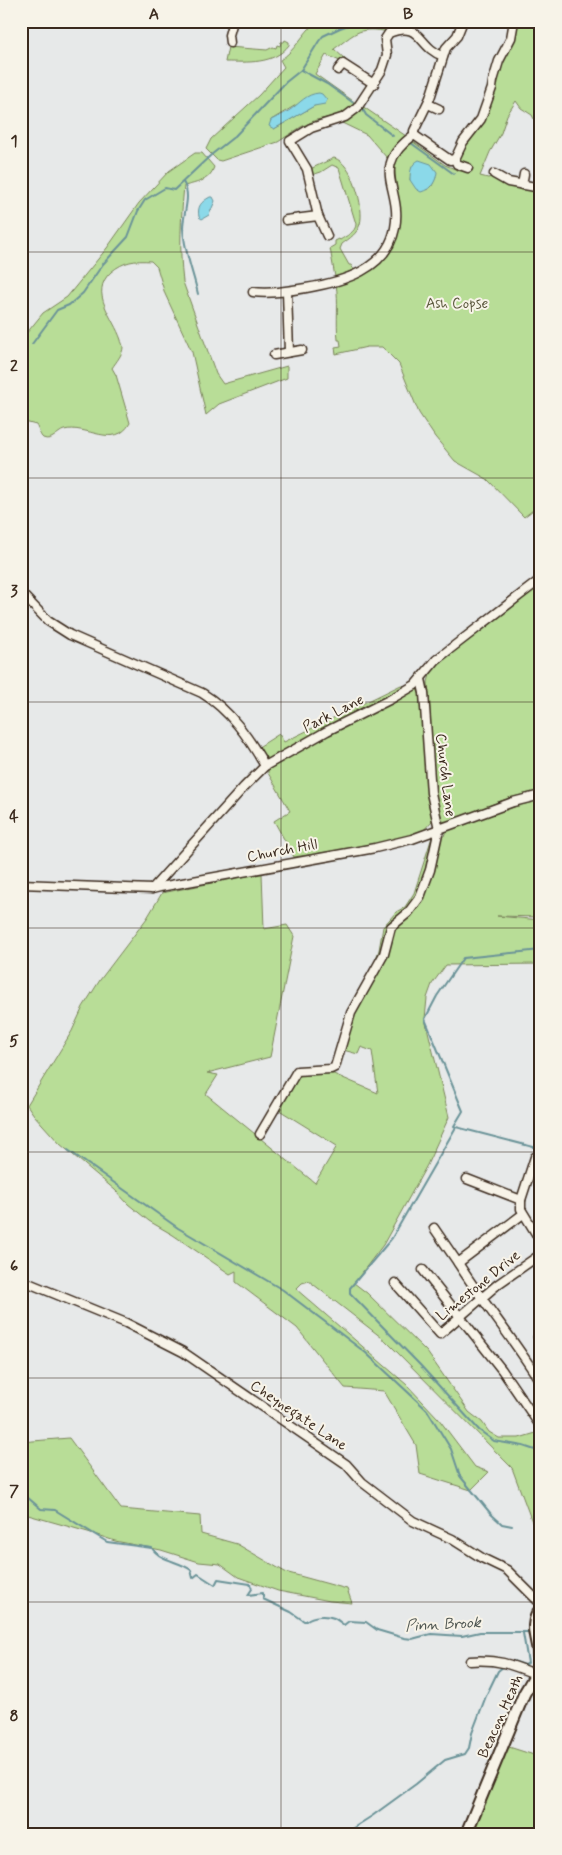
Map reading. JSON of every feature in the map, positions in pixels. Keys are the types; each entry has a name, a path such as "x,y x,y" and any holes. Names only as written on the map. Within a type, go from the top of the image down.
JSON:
{"street":[{"path":"230,44 229,35 233,21"},
{"path":"253,292 287,292 352,277 374,263 384,253 394,235 396,221 389,168 396,153 414,135 414,129 428,104 446,48 459,33 463,21"},
{"path":"455,159 463,142 481,119 492,88 498,61 511,38 514,21"},
{"path":"327,236 318,216 307,169 290,141 316,125 345,117 355,110 382,70 386,57 386,37 392,31 406,28 411,29 432,50 443,56"},
{"path":"338,70 342,65 349,63 358,74 374,84"},
{"path":"353,81 358,74"},
{"path":"428,104 439,109"},
{"path":"414,135 447,159 455,159"},
{"path":"455,159 457,164 468,168"},
{"path":"494,174 508,182 541,188"},
{"path":"522,185 524,174"},
{"path":"286,220 318,216"},
{"path":"287,292 289,352"},
{"path":"274,355 302,350"},
{"name":"Park Lane","path":"152,889 265,766 327,730 415,685 436,660 541,579"},
{"path":"21,594 48,621 70,635 212,699 245,734 265,766"},
{"name":"Church Lane","path":"260,1134 297,1071 331,1069 335,1067 351,1013 384,954 391,928 408,913 420,897 430,870 439,829 431,793 424,693 421,679"},
{"name":"Church Hill","path":"21,884 152,889 375,848 412,839 513,802 541,795"},
{"path":"535,1157 521,1200 522,1214 541,1242"},
{"path":"467,1179 521,1200"},
{"path":"458,1263 522,1214"},
{"path":"434,1228 481,1299 521,1350 541,1383"},
{"name":"Limestone Drive","path":"394,1283 440,1334 481,1299 541,1254"},
{"path":"423,1270 502,1370 541,1427"},
{"name":"Cheynegate Lane","path":"21,1280 126,1323 183,1352 346,1464 362,1482 413,1521 452,1539 482,1558 507,1570 541,1604"},
{"name":"Beacon Heath","path":"466,1834 524,1694 535,1674 539,1655 534,1632 534,1620 541,1608"},
{"path":"470,1660 491,1660 507,1663 535,1674"}],"green space":[{"path":"399,21 400,25 388,27 384,31 362,31 352,36 334,49 346,60 340,61 326,55 315,74 356,103 342,115 316,120 278,142 221,161 217,160 206,149 211,139 259,95 284,67 280,60 290,52 316,22","holes":["325,102 314,106 274,129 271,120 296,105"]},
{"name":"Ash Copse","path":"516,21 541,21 541,133 532,115 521,108 516,101 507,115 501,133 490,152 480,176 488,178 495,176 508,185 541,191 541,504 524,517 487,479 455,461 435,437 419,413 399,364 382,347 367,347 336,354 335,347 341,346 340,340 338,340 336,284 354,278 396,238 393,162 412,141 445,165 460,171 470,166 460,161 459,158 494,83","holes":["412,167 436,177 428,190 410,180"]},
{"path":"285,40 289,42 289,45 276,56 268,59 251,62 225,62 228,47 267,50 273,47 276,48 277,45 280,46 281,42"},
{"path":"362,106 406,136 387,158 367,135 341,121"},
{"path":"195,153 202,153 214,167 206,178 184,186 181,234 183,282 216,374 223,384 287,366 287,378 219,404 206,415 192,352 165,294 157,267 151,261 130,262 111,272 102,288 102,297 123,346 121,355 112,368 116,375 130,423 124,431 116,435 73,429 61,431 49,439 43,438 36,425 21,421 21,340 43,313 67,297 107,248 139,203 169,171"},
{"path":"334,158 340,161 351,176 356,186 361,208 360,224 357,230 353,236 342,244 340,249 354,270 335,277 330,248 335,245 335,241 353,232 356,224 339,168 332,165 312,175 310,169"},
{"path":"541,583 541,790 503,800 461,819 442,821 435,793 428,682 431,671 439,662"},
{"path":"401,685 417,689 423,702 432,821 422,832 374,845 294,857 274,821 290,811 268,773 268,768 257,748 279,734 284,742"},
{"path":"541,800 541,917 497,916 541,920 541,964 446,965 432,984 427,998 425,1019 449,1117 427,1165 383,1245 354,1283 367,1293 427,1352 469,1412 482,1422 489,1432 499,1438 519,1438 536,1433 541,1437 541,1546 512,1468 386,1341 309,1281 302,1283 296,1289 407,1385 438,1418 475,1467 489,1472 471,1490 420,1474 416,1445 384,1391 345,1388 297,1328 236,1282 236,1271 230,1274 149,1221 60,1144 27,1105 72,1031 83,1007 100,980 147,918 162,893 262,873 264,929 287,925 294,936 270,1057 207,1073 218,1075 206,1094 315,1183 337,1146 276,1108 297,1071 329,1072 378,1093 372,1051 361,1047 358,1054 343,1050 357,1005 353,1000 372,970 379,950 383,927 396,912 405,907 414,893 432,837 444,836 446,831 495,812"},
{"path":"69,1438 121,1509 200,1516 201,1534 237,1544 285,1572 347,1589 352,1603 330,1601 278,1591 238,1577 220,1564 199,1562 161,1550 115,1541 21,1513 21,1442"},
{"path":"506,1746 534,1755 541,1754 541,1834 470,1834"}],"water":[{"path":"319,93 327,100 325,104 314,106 274,129 269,126 271,120 290,110 307,97"},
{"path":"419,160 431,164 437,172 432,185 421,192 416,189 410,180 412,168"},
{"path":"210,197 213,197 215,201 209,215 202,219 199,217 199,207"}],"waterway":[{"path":"32,344 57,310 69,305 83,293 103,264 128,237 138,211 145,200 165,188 174,190 211,155 235,136 286,82 301,70 323,36 360,21"},
{"path":"301,70 327,84 355,104"},
{"path":"362,108 366,115 393,136"},
{"path":"411,143 454,174"},
{"path":"183,182 187,193 183,222 184,237 198,294"},
{"path":"541,950 463,958 437,996 425,1019 463,1111 454,1126 456,1127 392,1238 350,1288 350,1293 420,1365 479,1430 494,1441 523,1446 538,1451 541,1455"},
{"path":"456,1127 541,1149"},
{"path":"68,1150 178,1228 283,1290 366,1353 427,1410 451,1449 460,1476 491,1514 502,1524 512,1526"},
{"name":"Pinn Brook","path":"21,1494 41,1509 55,1510 107,1542 152,1548 160,1556 191,1570 193,1578 198,1574 215,1585 218,1579 250,1584 252,1589 248,1595 263,1593 263,1599 291,1612 304,1621 327,1616 334,1618 344,1625 349,1621 366,1622 377,1630 412,1639 431,1634 462,1636 480,1632 531,1632"},
{"path":"511,1662 525,1665 528,1663 523,1633"},
{"path":"302,1834 330,1828 350,1830 416,1784 445,1760 465,1754 469,1748 472,1733 486,1696 498,1671 504,1666"}]}
